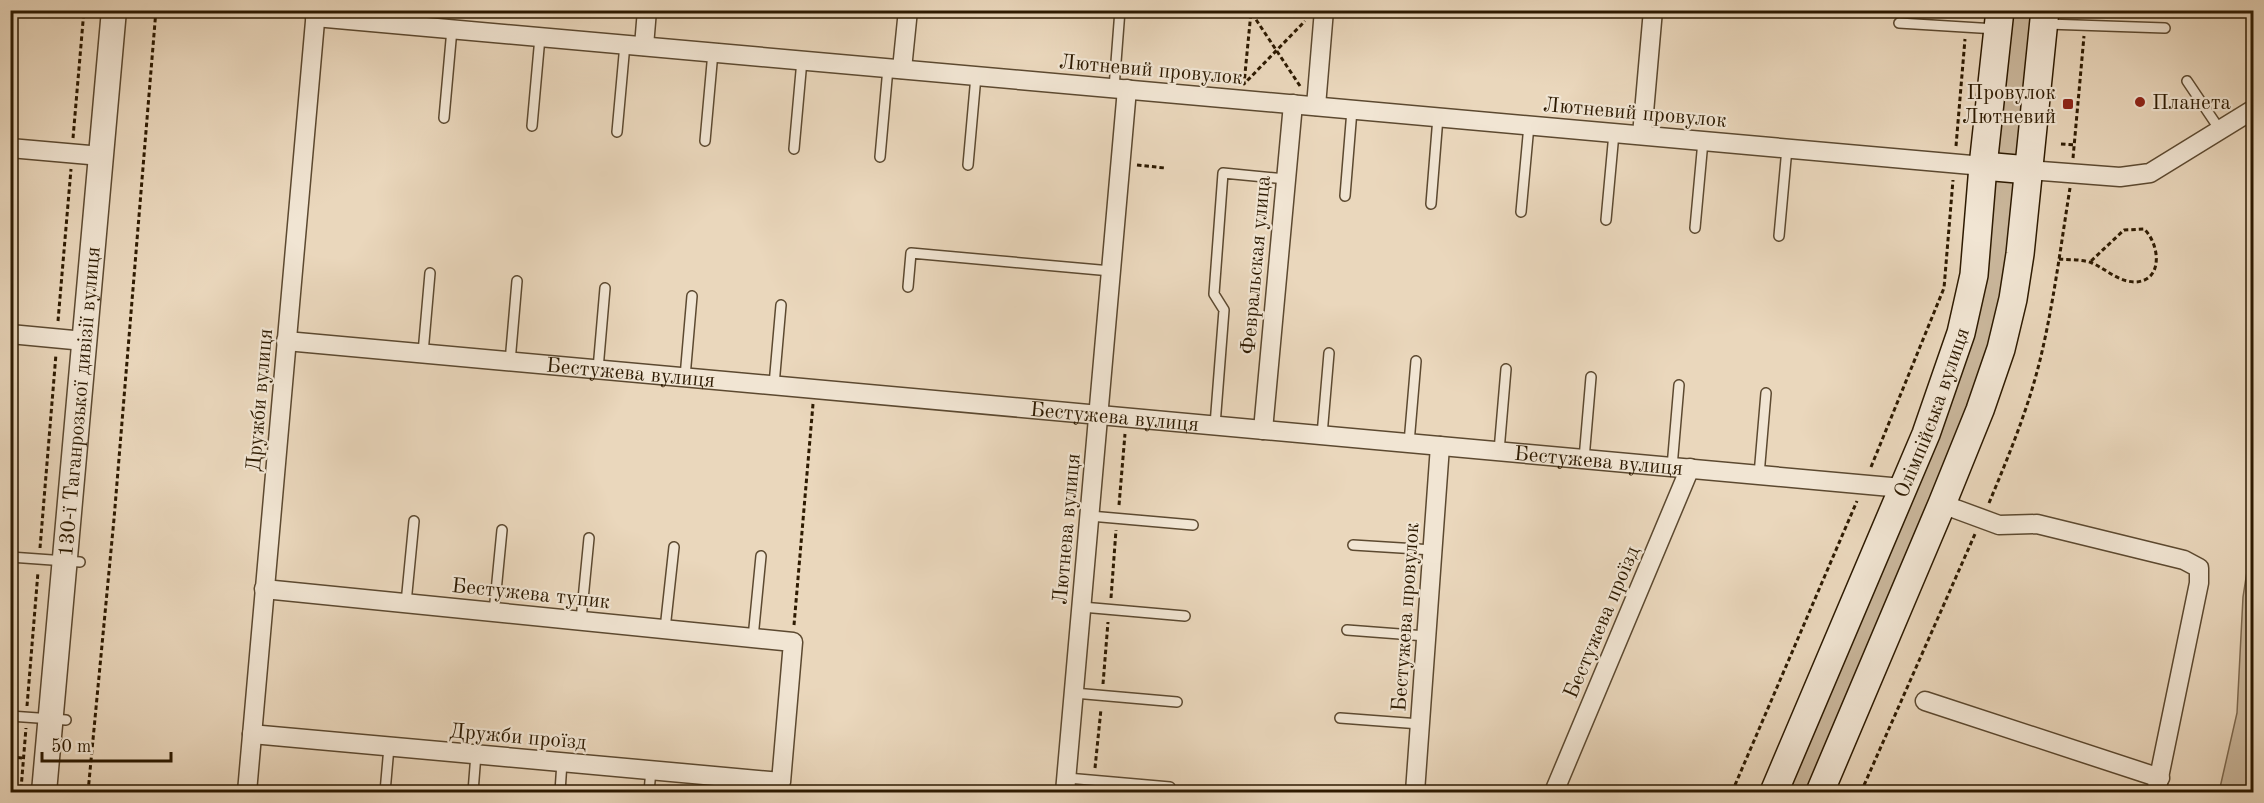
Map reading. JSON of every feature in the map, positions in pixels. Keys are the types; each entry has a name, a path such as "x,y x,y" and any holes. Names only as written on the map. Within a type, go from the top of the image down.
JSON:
{"main road":[{"name":"Олімпійська вулиця","path":"1820,792 1942,504 1980,410 2001,349 2013,299 2020,254 2044,17"},
{"name":"Олімпійська вулиця","path":"1774,792 1926,434 1945,384 1969,304 1977,252 1983,166 1999,20"},
{"path":"1983,166 2029,170"},
{"name":"Бестужева вулиця","path":"1902,488 1942,504"}],"street":[{"name":"130-ї Таганрозької дивізії вулиця","path":"28,791 48,718 72,562 108,156 114,10"},
{"name":"130-ї Таганрозької дивізії вулиця","path":"108,156 129,10"},
{"path":"644,46 647,10"},
{"path":"895,69 908,10"},
{"path":"1316,106 1324,10"},
{"path":"1642,135 1653,10"},
{"name":"Лютневий провулок","path":"315,14 452,29 1120,89 1298,98 1316,106 1352,110 1983,166"},
{"name":"Дружби вулиця","path":"247,792 315,14"},
{"name":"Лютнева вулиця","path":"1066,785 1111,271 1120,89"},
{"name":"Февральская улица","path":"1263,430 1286,179 1298,98"},
{"path":"2029,170 2120,177 2150,173 2253,109"},
{"path":"10,148 108,156"},
{"path":"10,334 92,341"},
{"name":"Бестужева вулиця","path":"286,341 1902,488"},
{"name":"Бестужева провулок","path":"1415,792 1440,446"},
{"name":"Бестужева проїзд","path":"1554,792 1681,467"},
{"path":"1925,700 2158,785 2197,595 2199,568 2184,560 2037,524 1999,525 1942,504"},
{"name":"Бестужева тупик","path":"264,589 793,642"},
{"name":"Дружби проїзд","path":"252,734 651,770 738,782 781,782 793,642"},
{"name":"130-ї Таганрозької дивізії вулиця","path":"48,718 60,792"}],"lane":[{"path":"1120,10 1120,89"},
{"path":"2044,17 2085,25 2165,28"},
{"path":"1899,23 1966,28 1999,20"},
{"path":"444,118 452,29"},
{"path":"532,126 540,37"},
{"path":"617,132 625,44"},
{"path":"705,141 713,52"},
{"path":"794,148 802,60"},
{"path":"880,157 895,69"},
{"path":"968,165 976,76"},
{"path":"2187,81 2220,130"},
{"path":"1345,196 1352,110"},
{"path":"1431,204 1438,117"},
{"path":"1521,212 1529,125"},
{"path":"1606,220 1614,133"},
{"path":"1695,228 1703,141"},
{"path":"1779,236 1787,148"},
{"path":"1215,425 1224,310 1214,294 1223,173 1286,179"},
{"path":"908,287 911,253 1111,271"},
{"path":"423,354 430,273"},
{"path":"510,362 517,281"},
{"path":"598,369 605,288"},
{"path":"685,377 692,296"},
{"path":"774,385 781,305"},
{"path":"1322,435 1329,353"},
{"path":"1409,443 1416,361"},
{"path":"1499,451 1506,369"},
{"path":"1584,459 1592,377"},
{"path":"1679,385 1681,467"},
{"path":"1759,475 1766,393"},
{"path":"1090,516 1193,525"},
{"path":"406,603 414,521"},
{"path":"494,612 502,530"},
{"path":"581,620 589,538"},
{"path":"1353,545 1432,550"},
{"path":"665,629 674,547"},
{"path":"753,638 761,556"},
{"path":"10,557 72,562"},
{"path":"1082,607 1185,616"},
{"path":"1347,630 1426,636"},
{"path":"1074,693 1177,702"},
{"path":"10,716 48,718"},
{"path":"1340,718 1420,724"},
{"path":"385,792 389,747"},
{"path":"473,792 476,754"},
{"path":"560,792 562,762"},
{"path":"649,792 651,770"},
{"path":"1066,785 1170,787"}],"path":[{"path":"14,792 28,791 23,758 48,718 39,559 84,10"},
{"path":"88,792 114,519 156,10"},
{"path":"1246,10 1310,16 1244,84 1251,12"},
{"path":"1251,12 1278,50 1298,98"},
{"path":"2085,25 2072,173 2058,259 2090,262 2115,277 2134,282 2148,279 2156,271 2157,259 2150,235 2144,230 2124,230 2090,262"},
{"path":"1957,135 1966,28"},
{"path":"2061,144 2074,145"},
{"path":"793,642 815,389"},
{"path":"10,757 23,758"}],"shaded area":[{"path":"1999,11 2043,11 2013,299 1820,792 1774,792 1945,384"},
{"path":"2253,533 2253,792 2219,792 2237,713 2243,597"}],"place":[{"name":"Планета","path":"2140,102"},
{"name":"Провулок Лютневий","path":"2068,104"}]}
